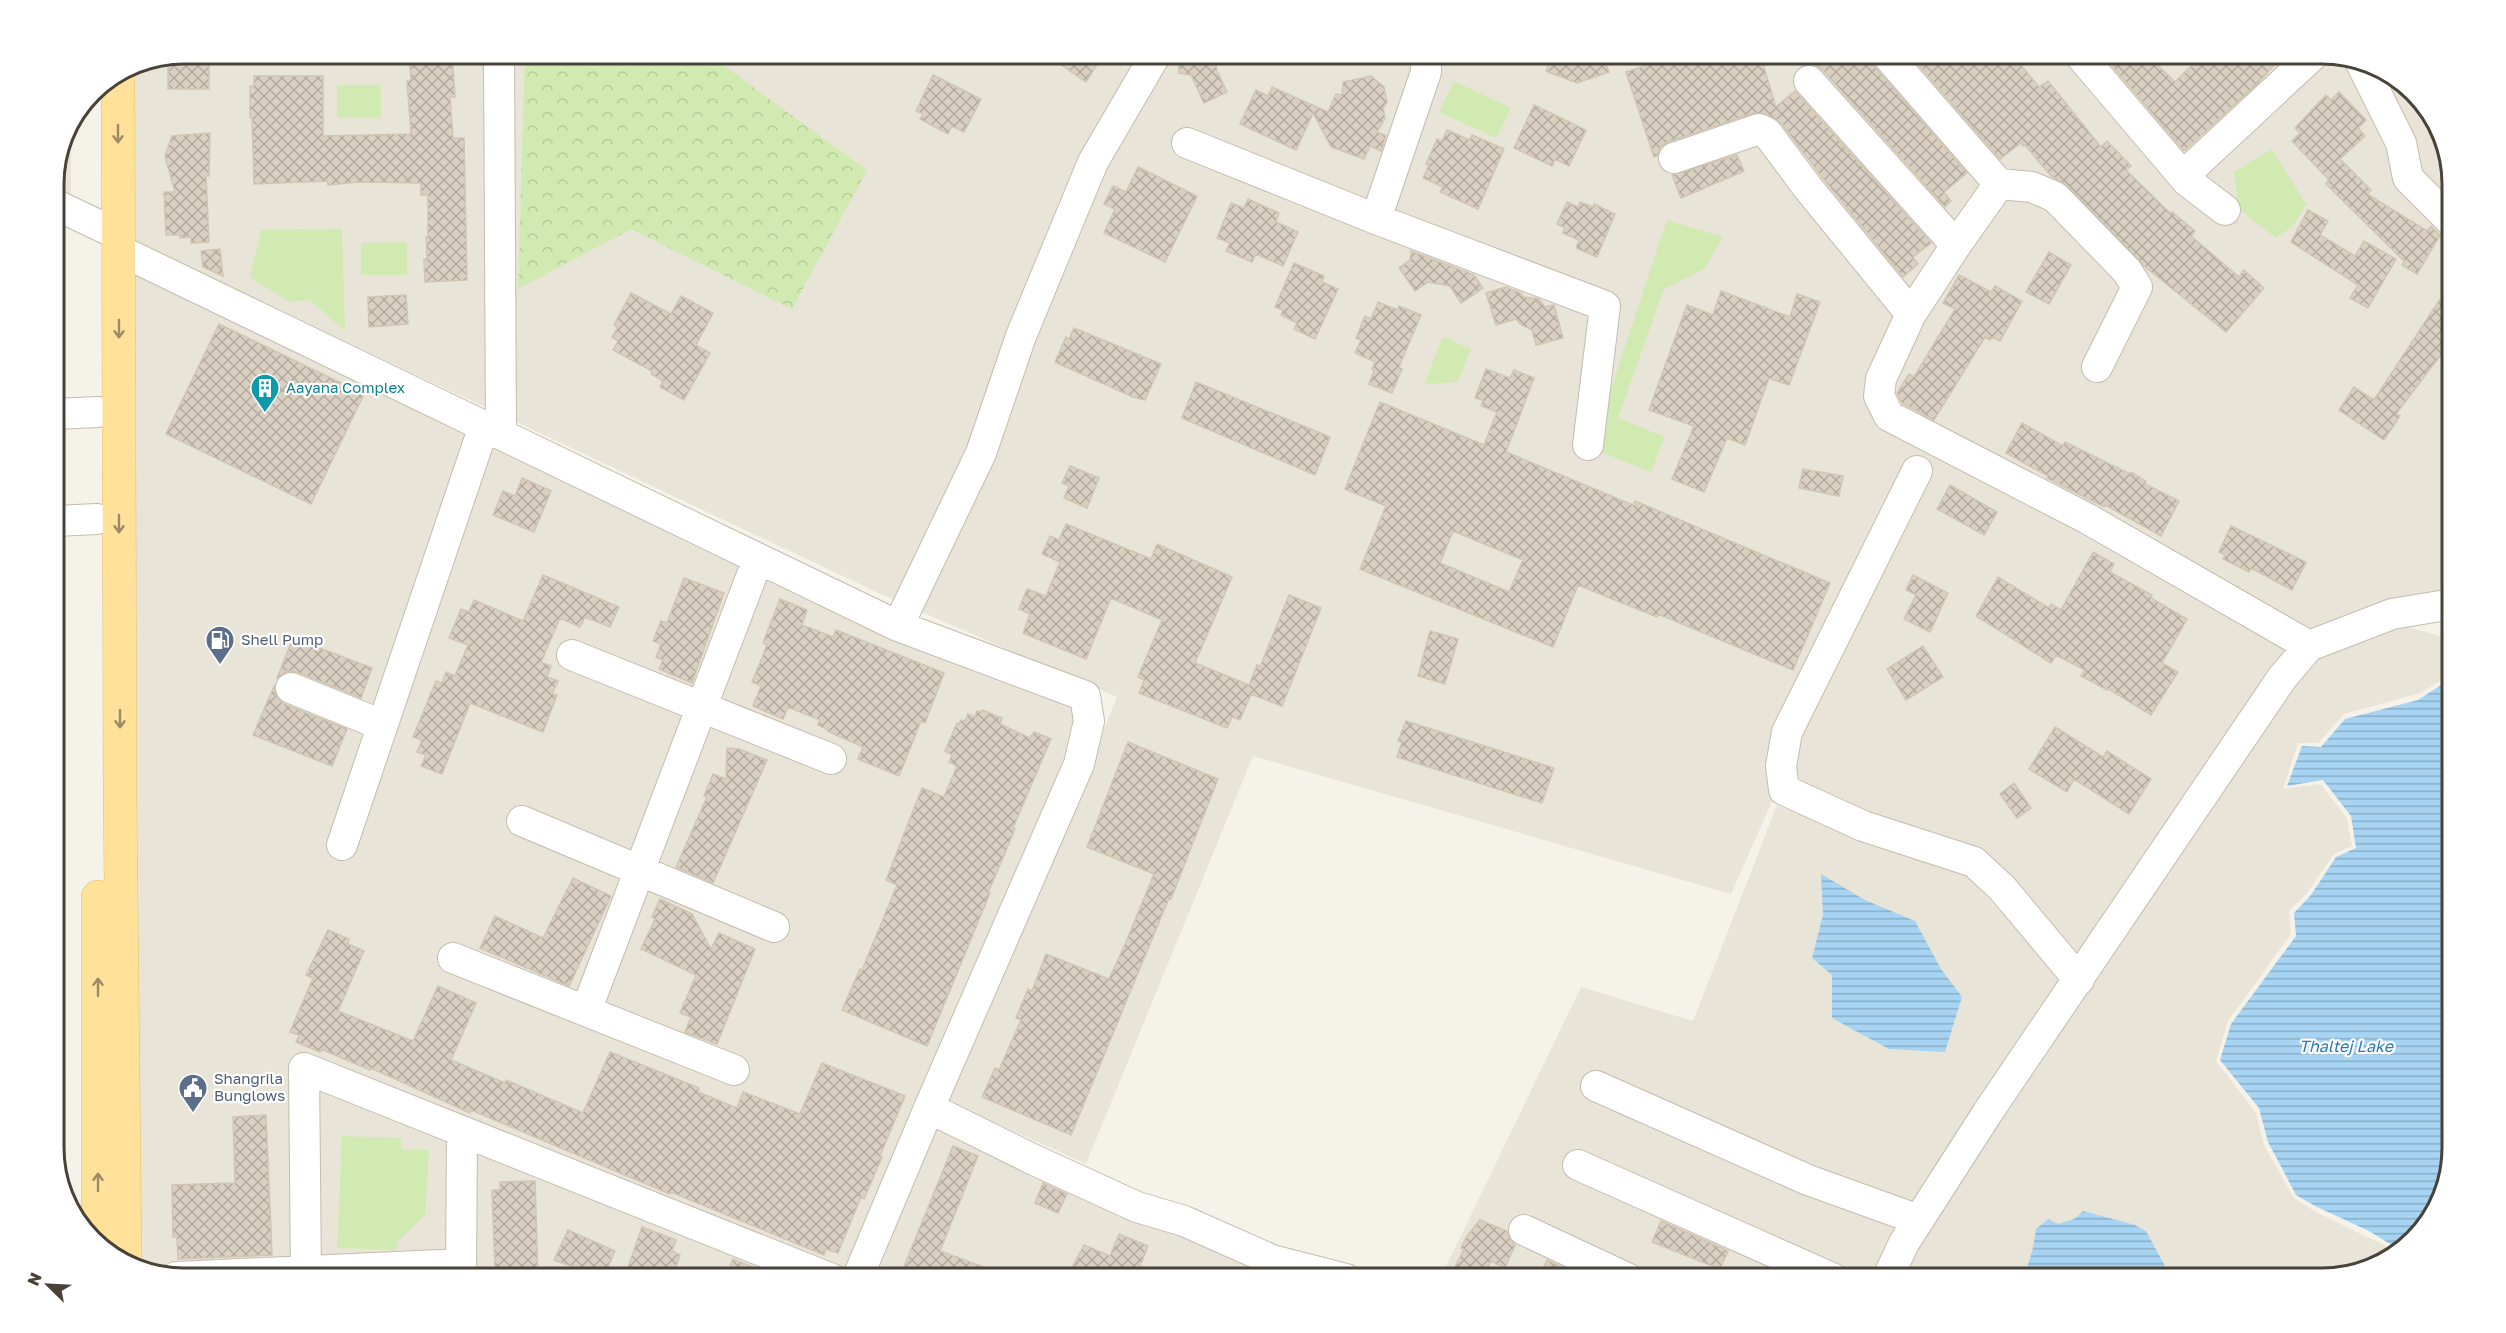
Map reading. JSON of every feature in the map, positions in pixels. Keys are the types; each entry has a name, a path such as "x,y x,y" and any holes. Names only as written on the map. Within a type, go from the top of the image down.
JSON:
{"main road":[{"path":"98,1231 98,412 111,236 118,85"},
{"path":"98,102 111,236 125,1252"}],"street":[{"path":"342,845 382,725 492,430 499,64"},
{"path":"898,626 981,453 1021,336 1093,162 1150,64"},
{"path":"1376,219 1426,72 1426,64"},
{"path":"1895,64 1999,184 2032,188 2055,197 2127,271 2137,287 2097,367"},
{"path":"2088,64 2183,176 2225,210"},
{"path":"2183,176 2302,64"},
{"path":"2366,74 2401,143 2408,178 2441,211"},
{"path":"1809,81 1956,245"},
{"path":"1674,158 1759,129 1767,134 1911,314"},
{"path":"1187,143 1376,219 1605,306 1588,445"},
{"path":"1999,184 1911,314 1881,379 1879,396 1889,416 2088,519 2309,646"},
{"path":"65,210 111,236 492,430 898,626 1085,696 1089,721 1079,764 928,1108 862,1268"},
{"path":"65,414 98,412"},
{"path":"1917,471 1787,732 1781,766 1784,790 1863,826 1974,862 2002,888 2079,980"},
{"path":"65,520 97,519"},
{"path":"586,1011 758,559"},
{"path":"1892,1268 1904,1243 1988,1112 2282,678 2309,646 2392,614 2441,606"},
{"path":"572,655 831,759"},
{"path":"291,688 382,725"},
{"path":"522,821 774,927"},
{"path":"453,958 734,1070"},
{"path":"306,1268 304,1068 804,1268"},
{"path":"1596,1086 1808,1180 1919,1220"},
{"path":"928,1108 1032,1160 1137,1206 1184,1221 1272,1260 1303,1268"},
{"path":"461,1268 462,1132"},
{"path":"1578,1165 1809,1268"},
{"path":"1524,1230 1605,1268"}],"shaded area":[{"path":"185,64 2321,64 2337,66 2355,70 2441,214 2441,601 2311,636 2079,972 2006,883 1778,788 1731,894 1253,756 1086,1164 949,1102 1117,697 885,596 135,242 134,76 161,67"},
{"path":"2384,83 2412,106 2429,132 2439,161 2441,199 2417,174"},
{"path":"71,148 71,200 65,197 65,177"},
{"path":"132,269 1079,701 1082,718 854,1268 185,1268 161,1266 127,1253"},
{"path":"2406,626 2441,637 2442,680 2420,693 2344,714 2318,743 2298,743 2283,789 2320,784 2347,818 2352,846 2334,854 2307,893 2289,911 2291,934 2228,1021 2216,1061 2256,1113 2264,1145 2294,1198 2314,1211 2389,1247 2352,1264 2321,1268 1901,1268 2291,682 2317,654"},
{"path":"1777,805 1858,839 1964,873 2067,979 1885,1268 1445,1268 1581,987 1693,1021"},
{"path":"65,950 66,1163 65,1156"},
{"path":"931,1115 1300,1268 868,1268"}],"green space":[{"path":"525,64 722,64 867,170 792,309 631,229 518,289"},
{"path":"1454,81 1511,108 1496,138 1439,112"},
{"path":"337,85 381,85 381,117 337,118"},
{"path":"2272,149 2306,204 2293,226 2276,238 2231,203 2237,196 2234,172"},
{"path":"1667,220 1723,237 1704,269 1664,289 1618,418 1665,437 1651,472 1598,451 1598,428"},
{"path":"342,229 345,331 310,300 289,302 250,277 261,230"},
{"path":"407,242 407,275 361,275 361,243"},
{"path":"1443,337 1471,349 1458,382 1424,384"},
{"path":"342,1136 402,1138 401,1149 429,1150 425,1215 397,1242 396,1250 337,1248"}],"water":[{"name":"Thaltej Lake","path":"2442,685 2442,1148 2437,1179 2429,1201 2412,1227 2392,1245 2369,1231 2296,1195 2268,1142 2259,1108 2220,1060 2231,1024 2296,936 2294,913 2311,895 2336,857 2356,848 2351,816 2323,780 2287,786 2302,746 2321,747 2345,719 2418,700"},
{"path":"1821,874 1865,900 1915,921 1941,969 1962,997 1945,1052 1889,1049 1832,1018 1832,975 1812,958 1823,915"},
{"path":"2083,1211 2135,1225 2146,1231 2166,1268 2027,1268 2036,1229 2048,1219 2058,1224 2074,1219"}],"building":[{"path":"209,64 209,89 168,89 168,66"},
{"path":"410,64 453,64 455,97 450,97 453,138 464,138 467,280 425,282 428,195 421,195 421,183 359,182 328,185 327,181 254,184 250,86 254,86 254,76 323,76 323,136 411,134 407,81 411,80"},
{"path":"1060,64 1098,64 1086,82"},
{"path":"1179,64 1216,64 1227,92 1204,103 1191,75 1179,73"},
{"path":"1549,64 1606,64 1609,72 1577,83 1546,71"},
{"path":"1650,64 1763,64 1776,107 1795,91 1931,243 1913,257 1918,264 1903,277 1781,123 1767,114 1753,113 1668,142 1661,146 1657,156 1654,157 1626,72"},
{"path":"1814,64 1873,64 1967,173 1944,192 1951,201 1945,207 1822,69"},
{"path":"1918,64 2020,64 2039,87 2048,81 2101,147 2107,141 2131,166 2126,170 2171,214 2172,212 2195,231 2191,236 2239,277 2244,270 2264,288 2226,332 2144,266 2067,185 2051,176 2025,145 2021,143 2000,159"},
{"path":"2116,64 2156,64 2175,82 2193,64 2275,64 2257,84 2184,151 2113,67"},
{"path":"933,75 981,99 964,132 952,126 948,134 920,119 923,114 916,111"},
{"path":"1371,76 1384,87 1387,102 1383,108 1385,118 1377,132 1386,136 1381,151 1370,146 1364,159 1331,147 1313,113 1296,150 1240,124 1256,90 1268,96 1272,87 1328,112 1336,94 1342,95 1343,82"},
{"path":"2339,92 2366,120 2358,128 2365,136 2340,159 2371,190 2367,194 2427,231 2431,226 2440,235 2417,274 2402,265 2404,261 2326,184 2329,180 2292,141 2300,133 2295,128 2326,95 2331,100"},
{"path":"1534,105 1586,130 1569,166 1555,159 1552,166 1514,148"},
{"path":"1447,130 1470,140 1472,135 1504,149 1478,209 1440,192 1443,187 1423,178 1429,165 1426,164 1437,139 1442,141"},
{"path":"210,133 209,176 206,176 209,242 191,243 191,237 180,238 180,235 166,235 164,192 175,192 165,156 172,136"},
{"path":"1737,155 1744,171 1681,198 1672,175"},
{"path":"1138,167 1197,196 1165,262 1104,233 1115,209 1104,204 1113,186 1126,192"},
{"path":"1248,199 1279,213 1276,222 1298,232 1283,266 1256,254 1252,262 1226,251 1230,243 1217,238 1231,203 1244,208"},
{"path":"1567,202 1578,207 1580,202 1593,207 1594,204 1615,214 1597,257 1576,248 1579,240 1563,233 1565,228 1557,224"},
{"path":"2308,210 2328,221 2320,235 2355,256 2364,241 2396,259 2368,308 2350,298 2358,285 2291,242"},
{"path":"220,249 223,276 203,267 201,251"},
{"path":"1411,251 1474,275 1483,288 1461,303 1450,286 1428,282 1415,291 1399,268 1410,260"},
{"path":"2049,252 2071,265 2049,304 2026,292"},
{"path":"1294,263 1324,276 1322,282 1338,289 1315,339 1294,329 1297,323 1281,315 1283,310 1275,307"},
{"path":"1959,275 1991,292 1995,286 2022,301 2000,341 1992,337 1990,340 1985,337 1934,420 1902,403 1897,393 1909,374 1914,377 1955,309 1943,303"},
{"path":"1506,287 1521,293 1523,297 1539,299 1545,307 1554,305 1563,338 1536,345 1532,330 1520,324 1516,319 1496,325 1486,293"},
{"path":"1721,291 1790,317 1797,294 1820,302 1789,385 1769,378 1745,445 1727,438 1704,492 1672,479 1694,426 1649,410 1687,305 1713,315"},
{"path":"631,293 671,314 681,296 713,313 696,345 710,353 684,400 660,387 663,381 651,374 652,371 613,350 618,341 612,337 618,327 614,325"},
{"path":"406,295 408,324 369,327 368,297"},
{"path":"2440,299 2441,354 2396,414 2400,416 2384,440 2339,410 2354,387 2374,400"},
{"path":"1378,302 1398,310 1399,306 1421,315 1399,367 1402,369 1392,393 1369,384 1375,362 1355,353 1361,340 1356,338 1365,316 1371,319"},
{"name":"Aayana Complex","path":"219,324 364,394 311,504 166,434"},
{"path":"1074,328 1161,364 1145,400 1133,397 1055,362 1066,337 1069,339"},
{"path":"1486,369 1510,378 1514,370 1534,378 1506,452 1633,505 1635,501 1830,583 1793,670 1658,614 1657,617 1578,585 1553,647 1360,569 1386,506 1345,489 1380,402 1484,445 1497,412 1481,406 1483,400 1475,398","holes":["1453,531 1523,560 1509,592 1440,563"]},
{"path":"1196,382 1330,437 1315,475 1182,418"},
{"path":"2022,423 2063,446 2065,442 2130,474 2131,472 2146,481 2145,484 2179,501 2161,536 2105,505 2104,507 2047,478 2048,476 2006,453"},
{"path":"1070,466 1099,478 1087,508 1064,498 1069,486 1062,483"},
{"path":"1803,469 1843,476 1839,496 1799,488"},
{"path":"522,478 551,491 534,532 493,515 503,491 515,496"},
{"path":"1950,485 1997,512 1984,535 1937,509"},
{"path":"1066,524 1151,559 1157,544 1232,577 1195,663 1249,685 1257,665 1260,667 1289,595 1321,608 1282,706 1251,694 1240,720 1232,717 1227,728 1139,693 1144,680 1138,677 1162,620 1111,598 1086,659 1023,633 1030,614 1019,609 1027,589 1046,596 1060,562 1042,554 1050,536 1059,540"},
{"path":"2231,526 2306,562 2292,590 2251,568 2249,572 2223,559 2225,555 2219,552"},
{"path":"2093,552 2114,564 2110,572 2152,595 2151,598 2187,619 2162,663 2178,672 2151,715 2107,688 2107,690 2081,676 2085,670 2056,655 2051,663 1976,616 1998,577 2049,608 2051,604 2061,610"},
{"path":"543,575 619,607 610,627 585,617 580,627 560,618 541,662 551,666 547,677 558,681 552,694 557,695 543,732 470,703 442,774 421,766 426,755 417,752 422,740 413,737 436,681 442,683 446,672 455,676 468,645 449,638 461,609 469,612 474,600 523,621"},
{"path":"1913,575 1948,593 1930,632 1904,619 1916,595 1906,590"},
{"path":"684,578 724,593 692,683 659,669 663,660 656,657 661,644 653,641 661,621 667,623"},
{"path":"780,599 807,610 802,625 833,637 836,630 944,673 925,723 921,721 899,776 858,759 863,747 827,731 818,725 820,720 788,707 783,719 753,706 761,686 752,682 767,645 763,643"},
{"path":"1430,631 1458,639 1445,684 1418,676"},
{"path":"293,638 372,668 361,698 297,672 288,671 277,678"},
{"path":"1923,646 1943,677 1906,700 1887,669"},
{"path":"274,686 277,698 284,704 347,729 332,766 253,735"},
{"path":"982,710 1002,718 1000,724 1030,738 1034,732 1051,739 1013,828 1015,829 988,893 990,893 927,1046 842,1010 860,969 862,970 897,885 886,880 922,788 944,797 957,766 949,762 952,755 945,751 957,723 959,724 961,720 965,721 968,714 975,717 977,711"},
{"path":"1406,721 1554,768 1542,803 1397,757 1402,742 1398,741"},
{"path":"2055,727 2103,757 2107,751 2151,779 2129,814 2074,779 2067,792 2029,769"},
{"path":"1128,742 1218,779 1171,899 1169,898 1071,1135 982,1097 995,1068 999,1070 1021,1020 1016,1018 1028,989 1032,991 1046,954 1109,979 1154,874 1087,847"},
{"path":"727,748 739,749 767,760 713,883 676,867 707,797 704,796 713,774 726,779"},
{"path":"2014,783 2031,808 2017,818 2000,794"},
{"path":"573,878 611,896 569,986 480,948 495,916 543,938"},
{"path":"660,899 692,914 711,949 719,933 755,949 717,1044 685,1032 691,1017 680,1013 696,975 641,949 655,919 652,917"},
{"path":"328,930 349,939 348,944 364,951 338,1011 413,1041 438,986 476,1003 451,1060 505,1083 506,1080 583,1113 610,1052 699,1088 698,1092 737,1108 743,1092 800,1114 822,1063 905,1096 880,1156 882,1157 864,1199 861,1197 838,1253 826,1249 824,1255 671,1192 670,1194 471,1110 470,1113 371,1068 370,1070 321,1049 320,1052 296,1042 299,1035 290,1032 313,978 306,975"},
{"path":"266,1115 272,1255 178,1259 177,1237 173,1237 172,1185 235,1183 233,1117"},
{"path":"953,1146 978,1156 940,1251 986,1268 903,1268"},
{"path":"535,1181 538,1268 495,1268 492,1190 500,1190 500,1182"},
{"path":"1043,1183 1067,1194 1058,1213 1035,1203"},
{"path":"1480,1220 1507,1231 1515,1245 1505,1268 1491,1261 1488,1268 1454,1268 1464,1249 1461,1248"},
{"path":"1661,1221 1728,1251 1720,1268 1717,1268 1652,1242"},
{"path":"642,1227 676,1240 672,1251 680,1255 676,1268 628,1268"},
{"path":"568,1230 615,1251 607,1268 576,1268 554,1260"},
{"path":"1119,1234 1148,1246 1140,1266 1145,1268 1072,1268 1084,1245 1110,1256"},
{"path":"733,1259 755,1268 729,1268"},
{"path":"1547,1260 1564,1268 1543,1268"}],"place":[{"name":"Aayana Complex","path":"265,414"},
{"name":"Shell Pump","path":"220,666"},
{"name":"Shangrila Bunglows","path":"193,1114"}]}
